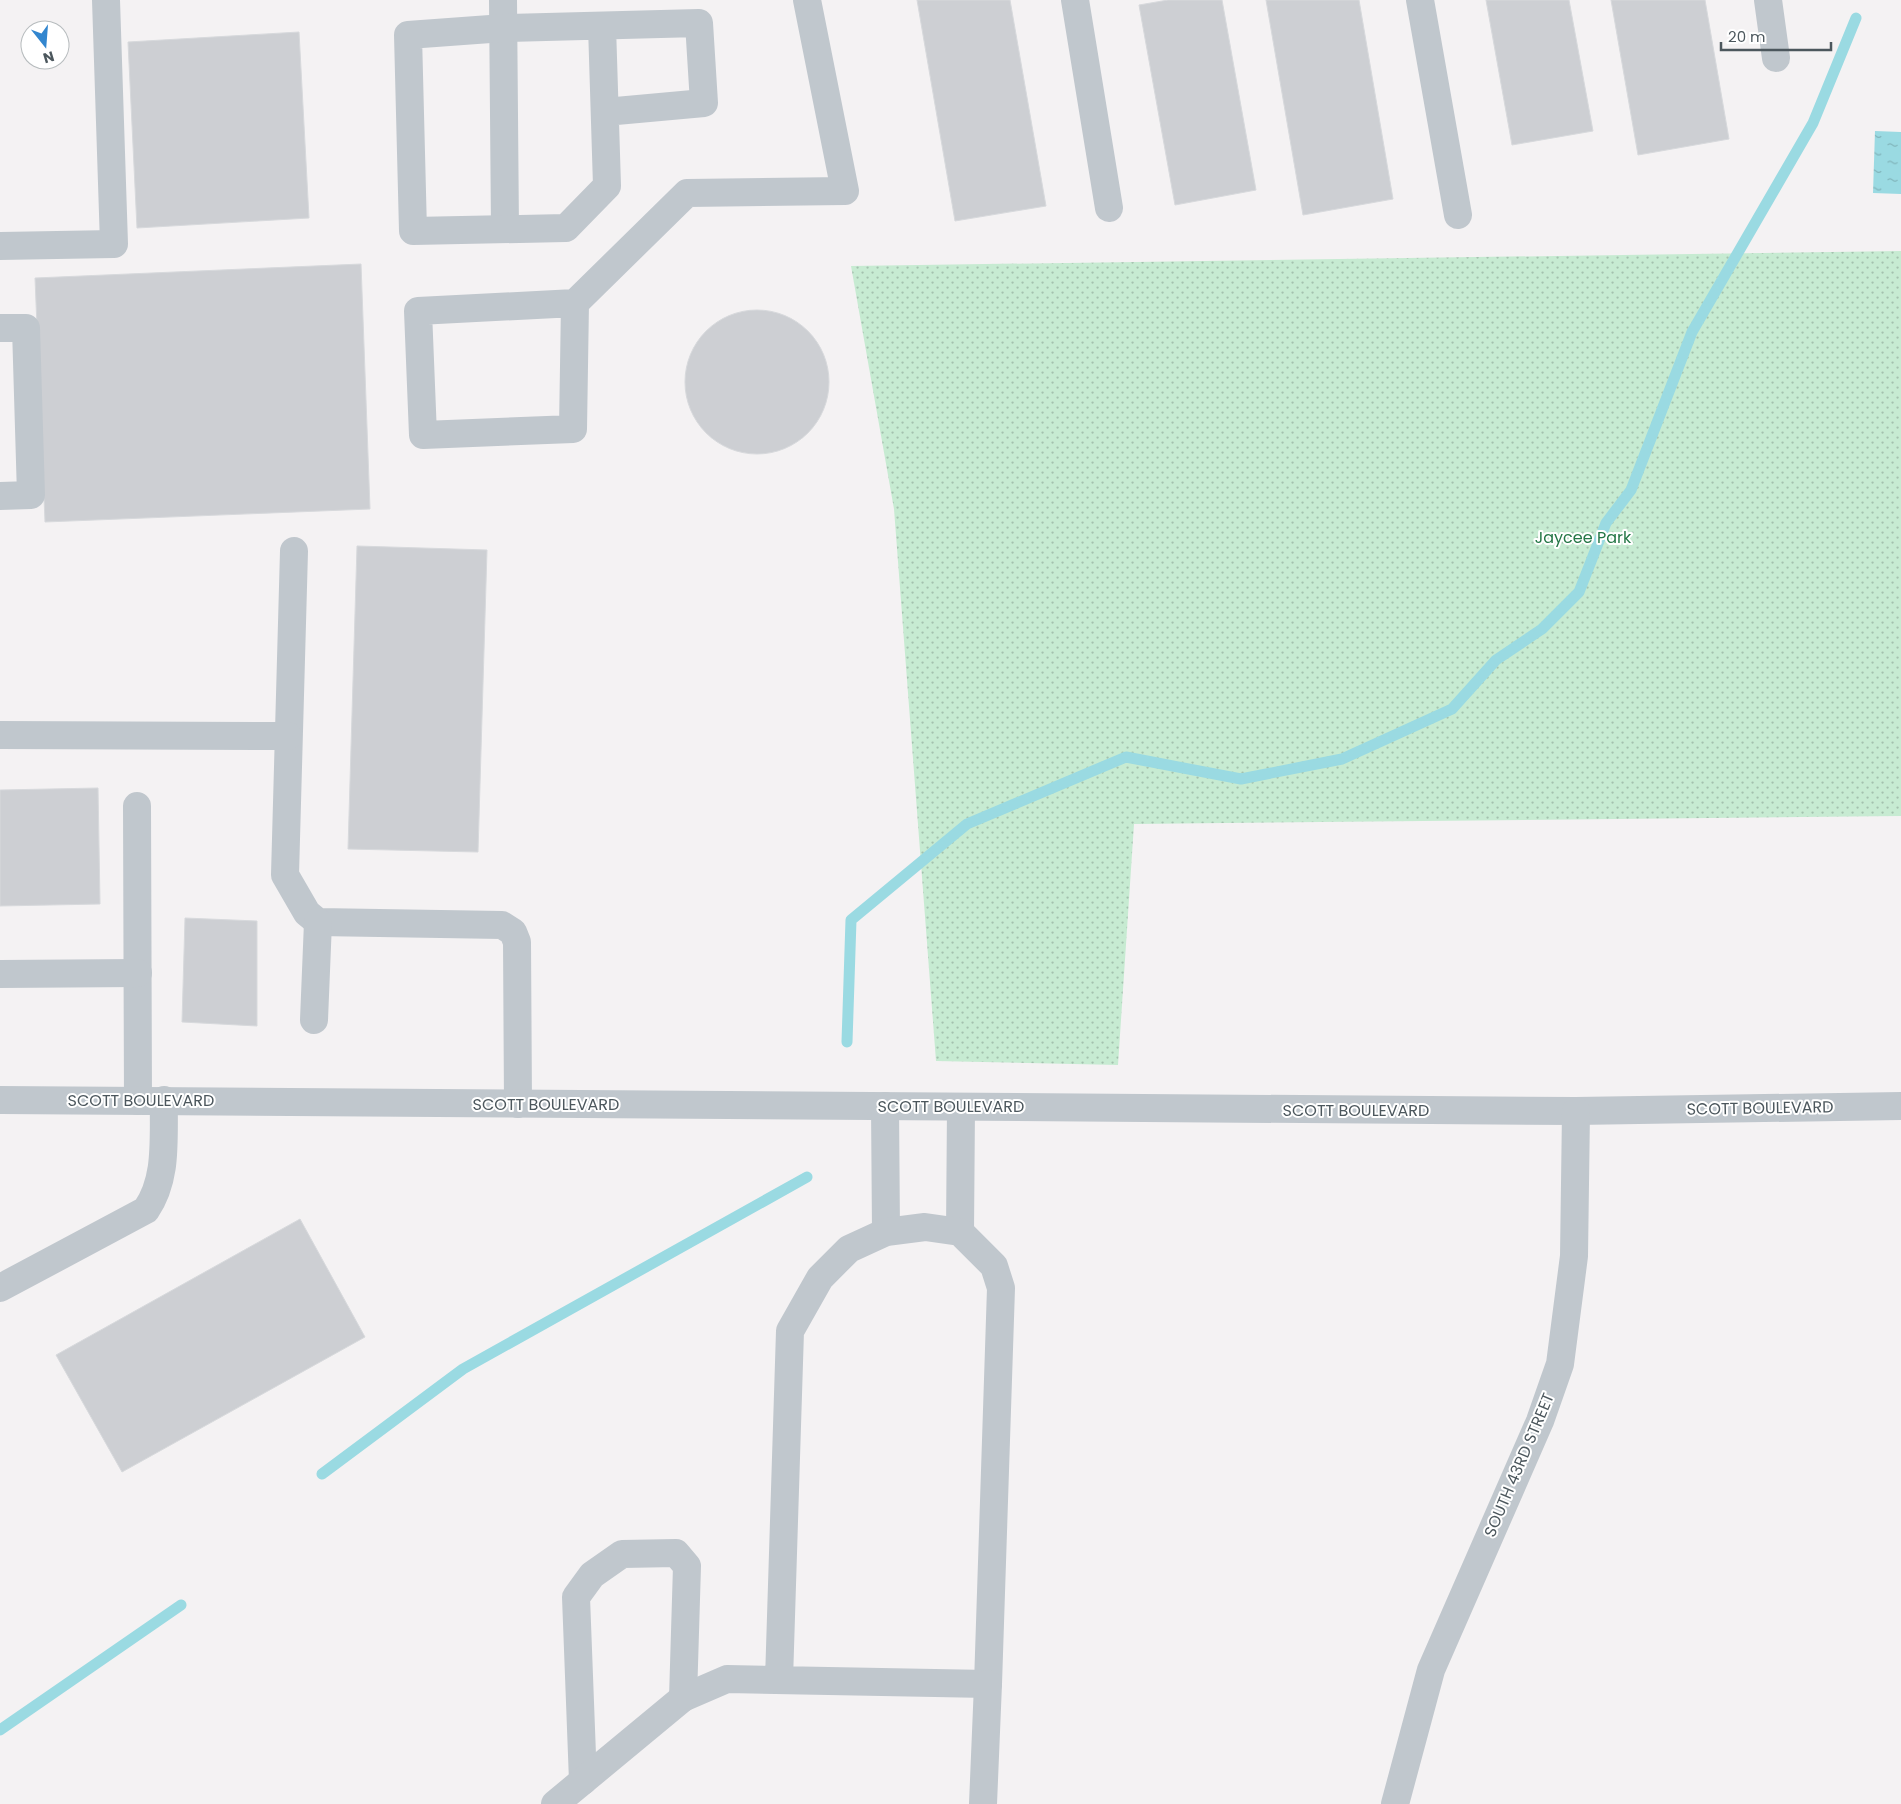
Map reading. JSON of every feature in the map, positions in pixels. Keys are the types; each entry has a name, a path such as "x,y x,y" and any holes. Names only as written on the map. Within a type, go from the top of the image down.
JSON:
{"street":[{"path":"0,246 114,244 106,0"},
{"path":"503,0 505,229"},
{"path":"575,303 573,429 423,435 418,311 575,303 687,193 845,191 806,0"},
{"path":"1075,0 1109,208"},
{"path":"1420,0 1458,215"},
{"path":"1768,0 1776,58"},
{"path":"602,26 607,186 566,228 413,230 408,34 504,28 700,23 704,103 605,112"},
{"path":"0,328 26,328 30,495 0,496"},
{"path":"294,551 285,874 307,913 318,922 502,924 513,932 517,942 518,1104"},
{"path":"0,735 288,736"},
{"path":"0,1288 146,1210 156,1196 162,1176 151,1101 138,974 137,806"},
{"path":"314,1020 318,922"},
{"path":"0,974 138,974"},
{"name":"SCOTT BOULEVARD","path":"0,1100 1576,1111 1901,1106"},
{"path":"885,1106 886,1232"},
{"path":"960,1106 960,1232"},
{"name":"SOUTH 43RD STREET","path":"1395,1804 1431,1670 1540,1421 1560,1364 1574,1256 1576,1111"},
{"path":"779,1680 790,1331 820,1278 849,1250 886,1232 925,1228 960,1232 994,1266 1001,1288 983,1804"},
{"path":"583,1781 576,1596 592,1574 622,1554 676,1553 687,1566 683,1698"},
{"path":"555,1804 683,1698 727,1679 988,1684"}],"green space":[{"name":"Jaycee Park","path":"1901,251 1901,816 1134,824 1118,1065 936,1061 894,509 851,266"}],"water":[{"path":"1875,131 1901,132 1901,194 1873,193"}],"building":[{"path":"917,0 1010,0 1046,206 955,221"},
{"path":"1168,0 1222,0 1256,190 1175,205 1139,5"},
{"path":"1266,0 1359,0 1393,199 1303,215"},
{"path":"1486,0 1569,0 1593,131 1512,145"},
{"path":"1611,0 1705,0 1729,139 1638,155"},
{"path":"299,32 309,218 137,228 128,42"},
{"path":"361,264 370,509 45,522 35,278"},
{"path":"757,310 785,315 808,331 824,354 829,382 824,410 808,433 785,449 757,454 729,449 706,433 690,410 685,382 690,354 706,331 729,315"},
{"path":"357,546 487,550 478,852 348,849"},
{"path":"98,788 100,904 0,906 0,790"},
{"path":"185,918 257,921 257,1026 182,1022"},
{"path":"300,1219 365,1337 122,1472 56,1355"}],"waterway":[{"path":"847,1042 851,920 967,824 1126,757 1241,779 1342,759 1452,709 1496,660 1542,629 1579,592 1606,523 1631,490 1692,332 1813,123 1856,18"},
{"path":"322,1474 463,1369 807,1177"},
{"path":"0,1730 181,1605"}]}
